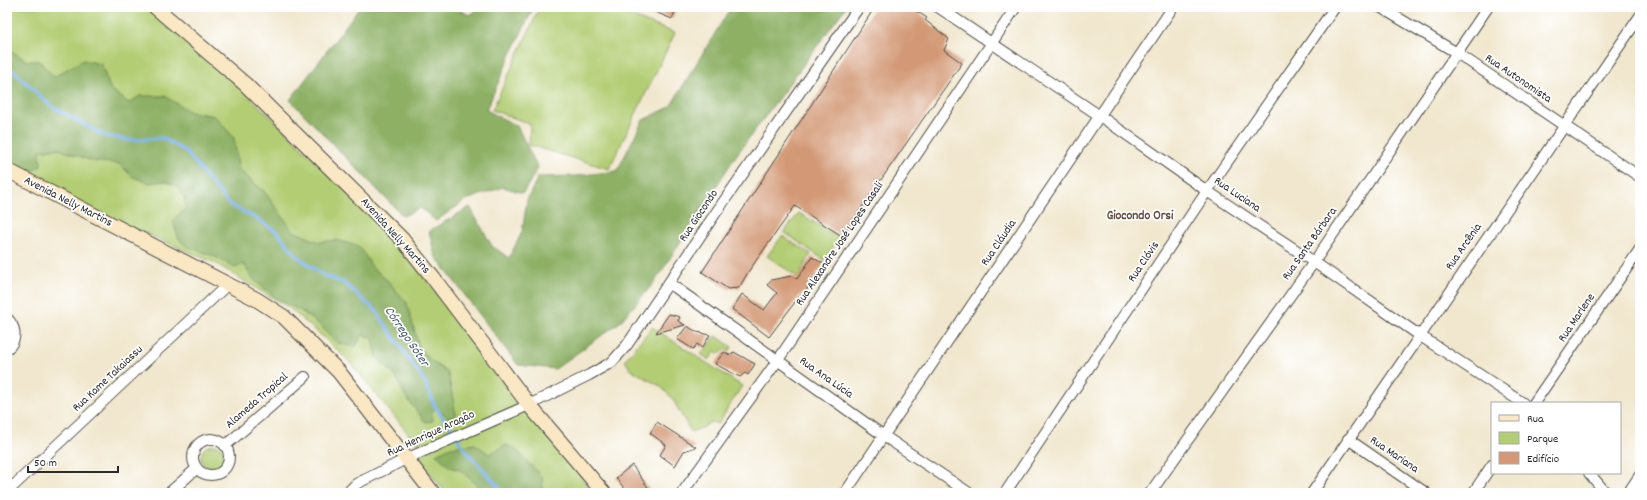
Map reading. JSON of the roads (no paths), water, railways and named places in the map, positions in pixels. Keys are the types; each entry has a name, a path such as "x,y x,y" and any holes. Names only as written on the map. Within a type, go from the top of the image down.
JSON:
{"main road":[{"name":"Avenida Nelly Martins","path":"155,7 245,84 402,239 529,405 604,493"},
{"name":"Avenida Nelly Martins","path":"7,170 256,299 284,317 339,372 408,458 433,493"}],"street":[{"name":"Rua Giocondo","path":"529,405 612,362 627,345 860,7"},
{"name":"Rua Luciana","path":"938,7 1100,116 1207,191 1314,262 1419,335 1522,402"},
{"name":"Rua Alexandre José Lopes Casali","path":"682,493 778,360 1016,7"},
{"name":"Rua Cláudia","path":"845,493 1173,7"},
{"name":"Rua Clóvis","path":"1005,493 1207,191 1335,7"},
{"name":"Rua Autonomista","path":"1380,7 1457,53 1640,176"},
{"name":"Rua Santa Bárbara","path":"1150,493 1314,262 1488,7"},
{"name":"Rua Arcênia","path":"1312,493 1419,335 1640,16"},
{"name":"Rua Marlene","path":"1535,402 1640,248"},
{"name":"Rua Ana Lúcia","path":"669,283 884,436 969,493"},
{"name":"Rua Kame Takaiassu","path":"14,490 227,285"},
{"path":"7,318 13,325 15,332 14,340 7,349"},
{"name":"Alameda Tropical","path":"226,445 305,377"},
{"name":"Rua Henrique Aragão","path":"347,493 356,484 408,458 529,405"},
{"path":"206,439 213,439 226,445 229,453 229,461 226,468 219,474 211,476 203,474 196,469 192,455 199,443 206,439"},
{"name":"Rua Mariana","path":"1348,439 1426,493"},
{"path":"1473,493 1491,466"},
{"path":"169,493 196,469"},
{"path":"1590,474 1606,493"},
{"path":"1628,493 1640,476"}],"waterway":[{"name":"Córrego Sóter","path":"7,65 51,106 105,136 129,140 163,138 185,151 229,204 259,220 277,232 297,256 323,275 344,283 376,311 424,381 436,408 467,452 504,493"}],"district":[{"name":"Giocondo Orsi","path":"1140,216"}]}
